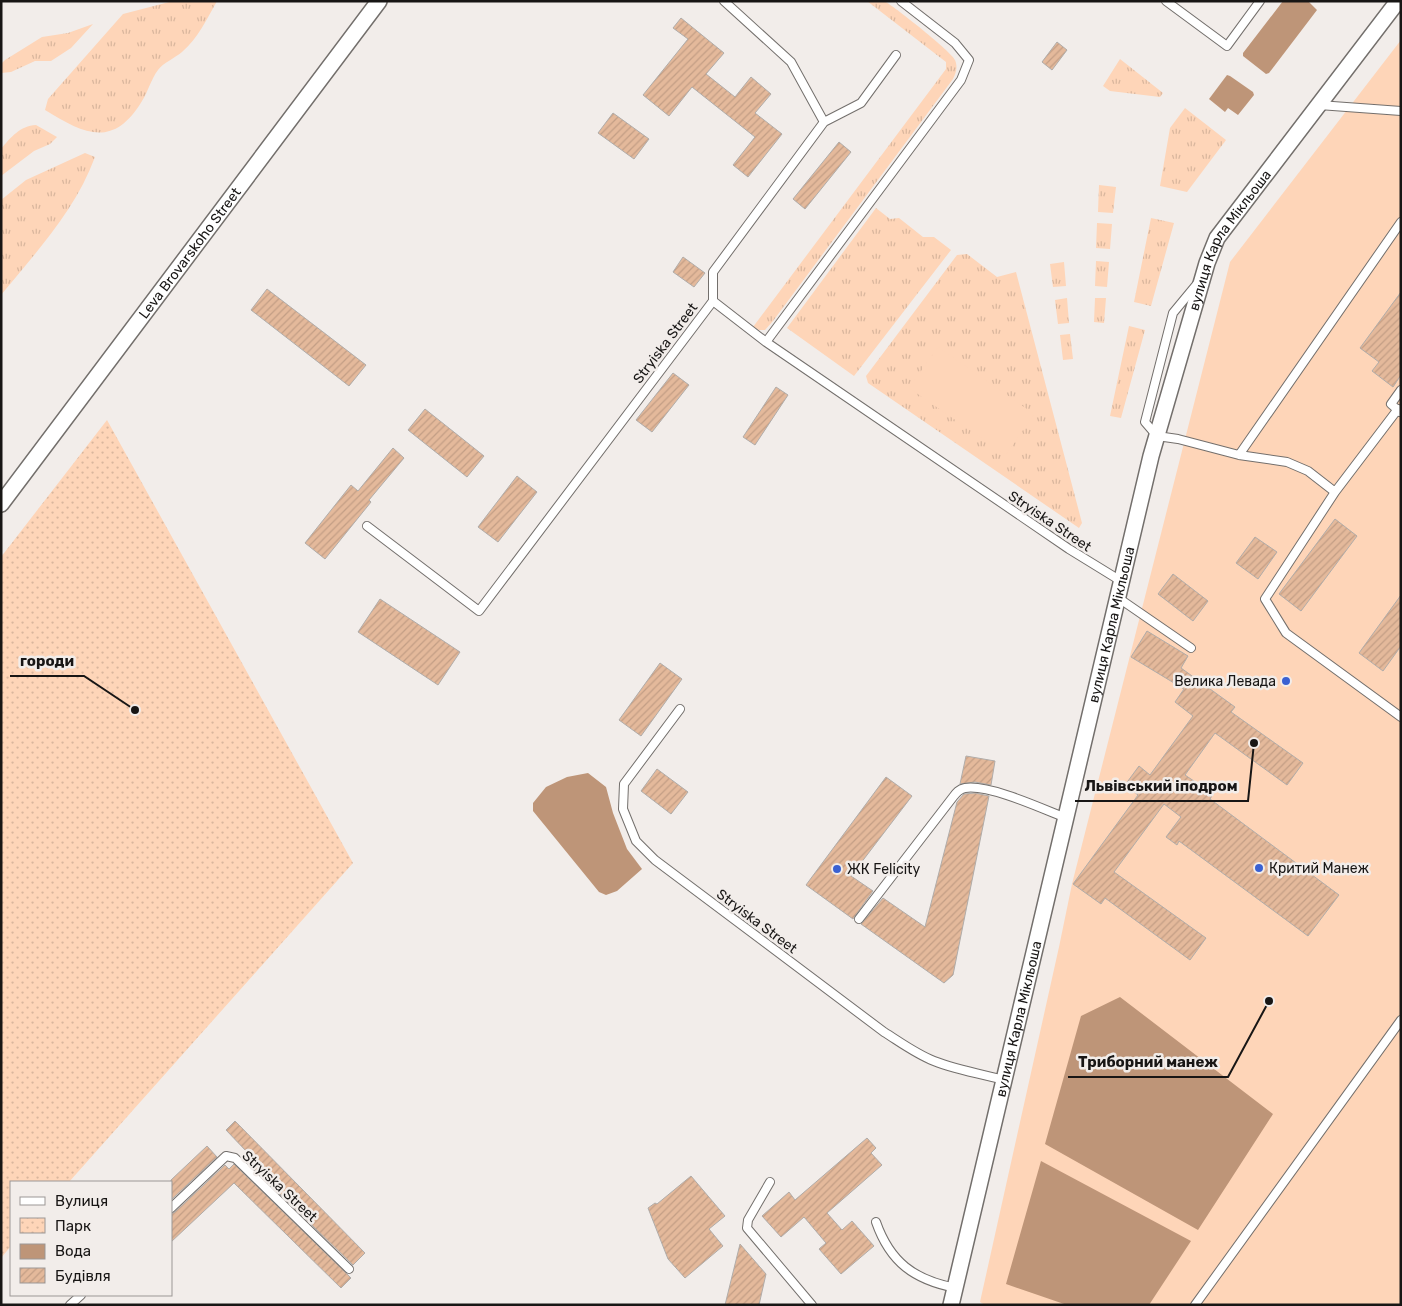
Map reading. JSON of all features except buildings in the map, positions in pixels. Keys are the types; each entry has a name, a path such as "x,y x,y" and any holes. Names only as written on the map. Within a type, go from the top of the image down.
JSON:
{"street":[{"name":"Leva Brovarskoho Street","path":"1,504 379,1"},
{"name":"вулиця Карла Мікльоша","path":"951,1305 1117,597 1157,436 1202,279 1217,238 1398,1"}],"lane":[{"path":"724,1 792,62 824,122"},
{"path":"766,342 961,80 969,60 955,43 901,1"},
{"path":"1166,1 1227,46 1260,1"},
{"path":"712,301 713,272 824,122 861,103 896,55"},
{"path":"1319,105 1401,111"},
{"path":"1238,455 1401,222"},
{"name":"Stryiska Street","path":"367,526 479,612 712,301 766,342 1069,549 1121,581"},
{"path":"1401,390 1391,404 1399,411 1335,492 1265,599 1286,633 1401,717"},
{"path":"1157,436 1178,439 1238,455 1287,462 1308,472 1335,492"},
{"path":"1117,597 1191,648"},
{"name":"Stryiska Street","path":"680,709 624,784 623,809 636,841 663,866 908,1048 951,1067 1005,1080"},
{"path":"859,919 952,797 960,790 966,788 1006,794 1066,818"},
{"path":"1194,1305 1401,1020"},
{"name":"Stryiska Street","path":"172,1207 226,1156 235,1158 349,1269"},
{"path":"770,1182 748,1220 746,1228 812,1305"},
{"path":"876,1222 891,1254 905,1266 928,1280 956,1288"},
{"path":"70,1305 80,1296"}],"green space":[{"path":"173,1 217,1 193,41 158,70 142,101 131,116 120,126 109,131 85,130 45,110 48,99 123,14"},
{"path":"867,1 886,2 934,40 952,55 956,63 955,74 773,321 765,330 759,330 753,327 946,69 946,62"},
{"path":"93,24 71,48 51,61 35,61 11,72 1,73 1,64 5,60 42,37 68,33"},
{"path":"1401,40 1401,1305 985,1305 980,1302 1072,884 1230,262"},
{"path":"1120,59 1163,93 1160,97 1110,91 1103,86"},
{"path":"1185,108 1226,140 1187,192 1160,186 1170,128"},
{"path":"36,125 57,137 50,144 34,151 1,176 1,149 12,136 25,127"},
{"path":"85,153 95,157 77,195 54,230 1,295 1,200 26,180"},
{"path":"1099,185 1116,187 1113,213 1098,212"},
{"path":"876,208 890,219 899,218 923,237 934,237 951,250 854,376 787,328"},
{"path":"1151,218 1174,223 1151,306 1134,302"},
{"path":"1097,223 1112,224 1110,249 1096,248"},
{"path":"967,254 997,277 1016,272 1082,523 1079,528 868,383 866,376 957,255"},
{"path":"1096,261 1109,262 1107,287 1095,286"},
{"path":"1064,262 1066,286 1053,287 1050,264"},
{"path":"1067,298 1069,323 1058,324 1055,300"},
{"path":"1095,298 1106,298 1104,323 1094,322"},
{"path":"1129,326 1145,330 1121,418 1110,416"},
{"path":"1070,334 1073,359 1063,360 1060,335"},
{"path":"938,347 1034,414 1006,455 909,388"},
{"path":"107,420 353,863 70,1181 10,1181 10,1247 1,1258 1,557"}],"water":[{"path":"1283,1 1308,1 1317,10 1269,73 1266,74 1243,56 1243,53"},
{"path":"1227,75 1253,92 1254,95 1238,115 1228,108 1225,112 1209,99"},
{"path":"588,773 606,787 613,813 627,849 642,869 617,891 606,895 599,892 533,811 533,803 546,787 567,777"},
{"path":"1120,997 1273,1114 1198,1230 1045,1144 1081,1016"},
{"path":"1041,1161 1191,1241 1149,1305 1067,1305 1006,1284"}],"place":[{"name":"Велика Левада","path":"1286,681"},
{"name":"городи","path":"135,710"},
{"name":"Львівський іподром","path":"1254,743"},
{"name":"Критий Манеж","path":"1259,868"},
{"name":"ЖК Felicity","path":"837,869"},
{"name":"Триборний манеж","path":"1269,1001"}]}
